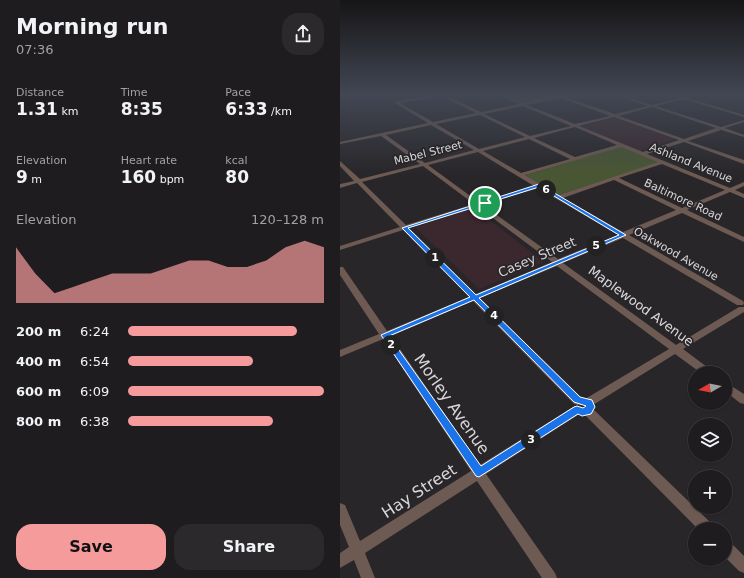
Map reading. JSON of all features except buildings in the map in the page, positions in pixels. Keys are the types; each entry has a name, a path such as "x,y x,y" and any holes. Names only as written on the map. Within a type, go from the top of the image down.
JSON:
{"street":[{"name":"Oakwood Avenue","path":"427,121 479,150 742,306"},
{"path":"340,143 447,121"},
{"path":"495,121 574,159"},
{"name":"Ashland Avenue","path":"563,121 744,196"},
{"name":"Mabel Street","path":"340,186 596,121"},
{"path":"630,121 744,162"},
{"path":"699,121 744,136"},
{"path":"642,154 744,121"},
{"name":"Maplewood Avenue","path":"382,134 699,366"},
{"path":"521,175 622,145"},
{"path":"559,197 663,162"},
{"path":"340,163 700,522"},
{"name":"Baltimore Road","path":"614,178 744,240"},
{"name":"Casey Street","path":"340,354 744,184"},
{"path":"340,248 539,186"},
{"name":"Morley Avenue","path":"340,269 550,578"},
{"name":"Hay Street","path":"340,561 742,306"},
{"path":"732,391 744,400"},
{"path":"340,509 368,578"},
{"path":"732,554 744,566"}],"shaded area":[{"path":"602,121 628,121 677,139 639,151 580,127"},
{"path":"474,208 544,262 479,289 415,227"}],"green space":[{"path":"622,146 660,162 559,195 525,175"}],"route":[{"path":"485,203 405,228 475,297 384,335 479,472 577,410 582,412 588,411 591,407 589,402 584,400 578,401 475,297 623,235 539,186 485,203"}]}
